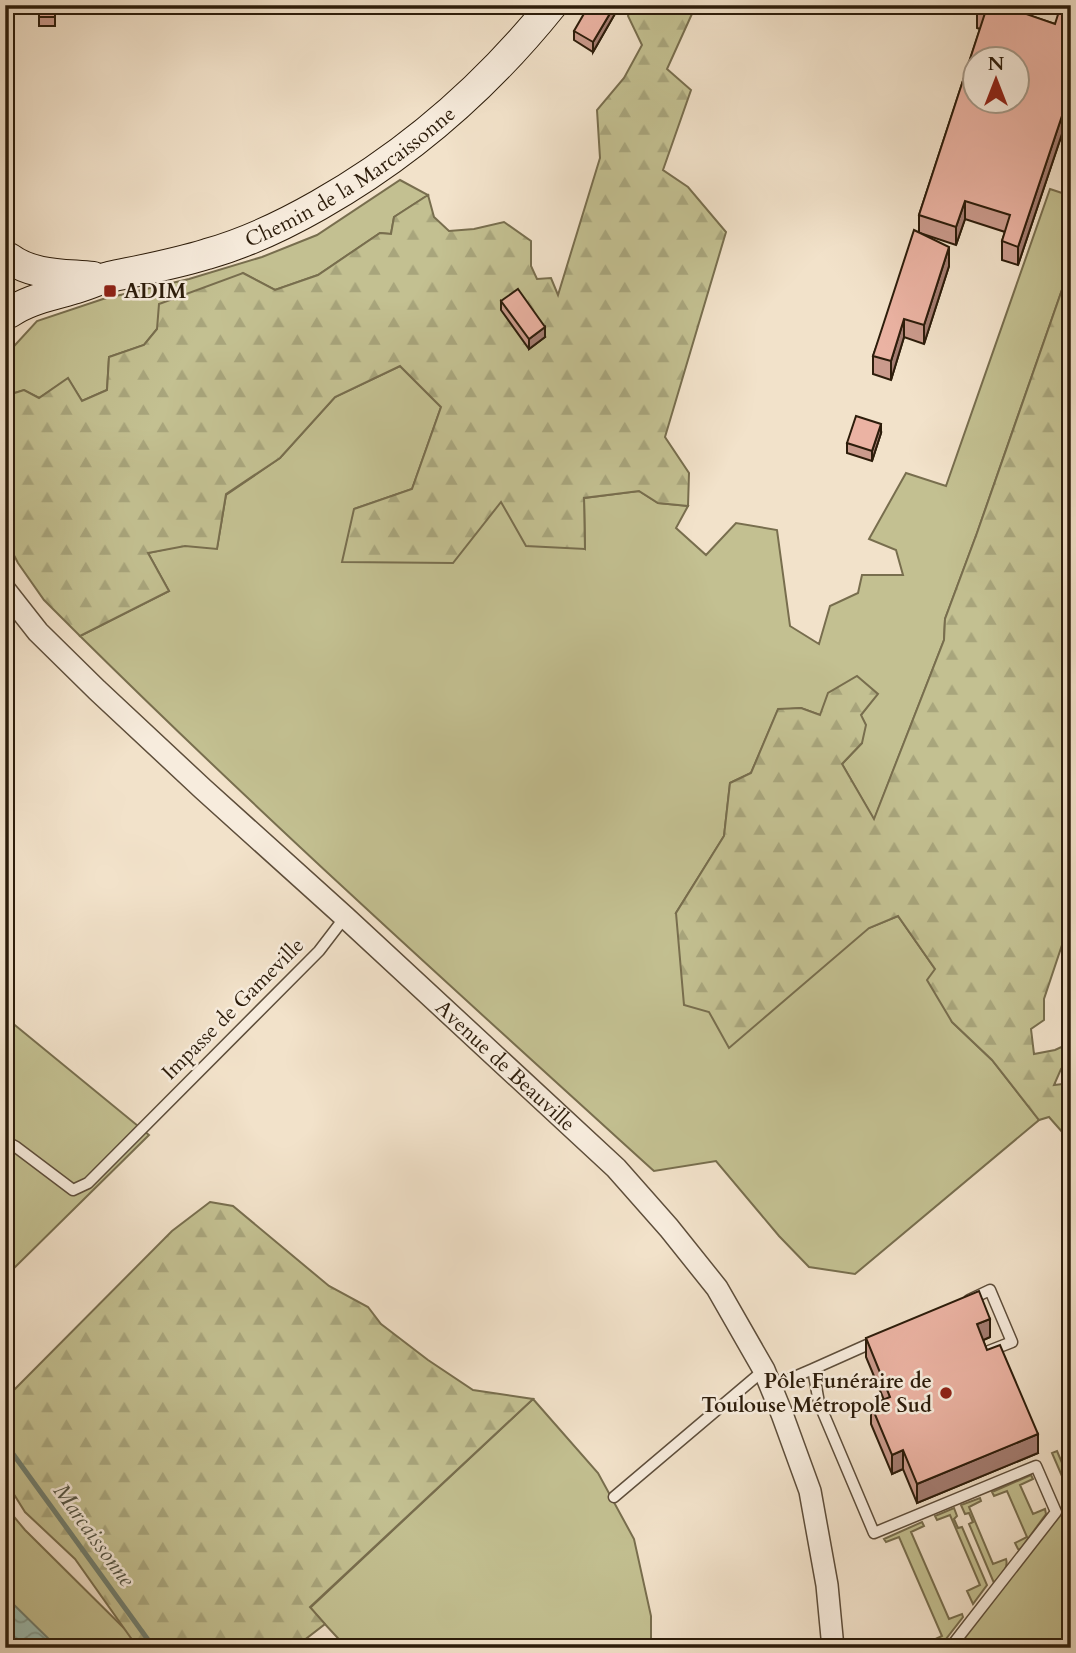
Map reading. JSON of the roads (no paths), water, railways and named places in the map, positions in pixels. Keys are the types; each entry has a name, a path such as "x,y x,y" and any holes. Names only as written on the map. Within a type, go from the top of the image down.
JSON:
{"main road":[{"name":"Chemin de la Marcaissonne","path":"7,316 21,305 40,298 106,278 212,253 292,219 345,190 418,140 465,101 509,57 552,5"},
{"name":"Chemin de la Marcaissonne","path":"7,255 18,265 38,272 106,278"},
{"path":"7,255 14,272 15,286 14,300 7,316"}],"street":[{"name":"Avenue de Beauville","path":"5,590 38,632 97,690 616,1168 717,1288 767,1378 810,1491 827,1585 833,1648"}],"lane":[{"name":"Impasse de Gameville","path":"5,1141 73,1190 88,1183 319,951 345,917"},
{"path":"965,1302 990,1290 1012,1342 989,1351"},
{"path":"614,1497 767,1378 813,1368 889,1335"},
{"path":"813,1368 819,1403 874,1533 1037,1466 1056,1512 950,1648"}],"water":[{"path":"5,1596 58,1648 5,1648"}],"waterway":[{"name":"Marcaissonne","path":"5,1443 154,1648"}],"place":[{"name":"ADIM","path":"110,291"},
{"name":"Pôle Funéraire de Toulouse Métropole Sud","path":"946,1393"}]}
